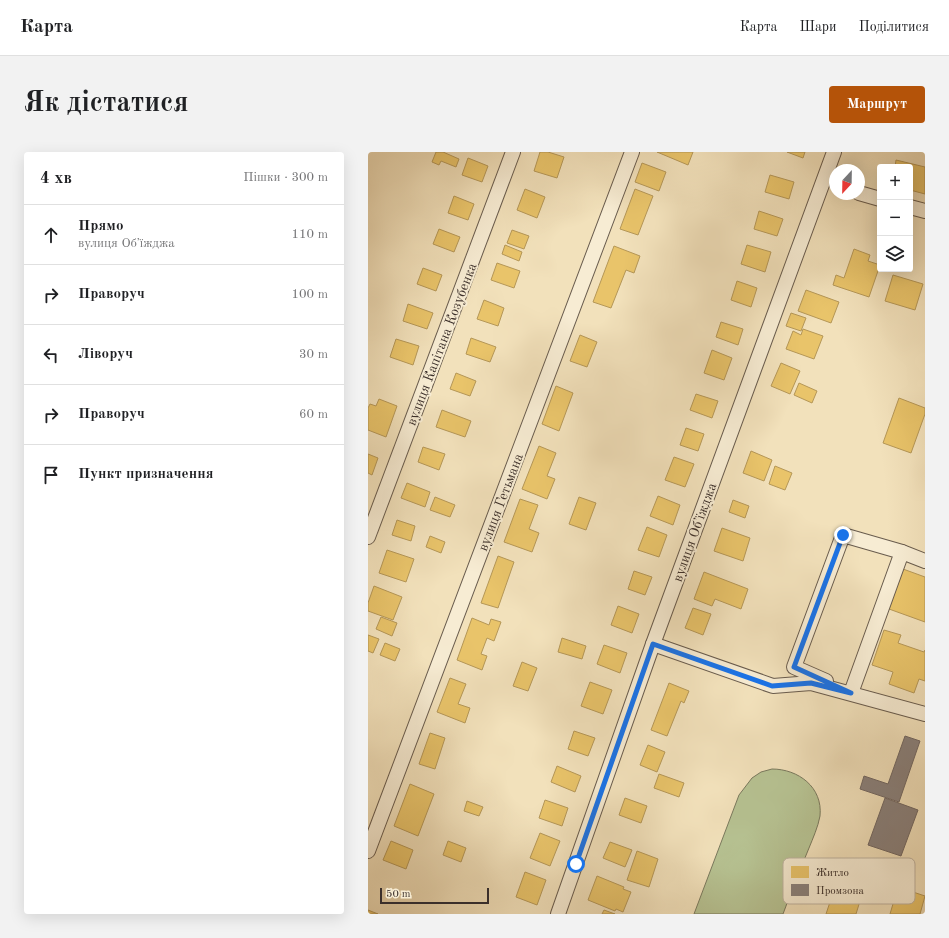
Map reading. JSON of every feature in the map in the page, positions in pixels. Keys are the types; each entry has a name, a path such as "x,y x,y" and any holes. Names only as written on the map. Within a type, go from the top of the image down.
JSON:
{"street":[{"name":"вулиця Капітана Козубенка","path":"368,537 513,152"},
{"name":"вулиця Гетьмана","path":"368,850 632,152"},
{"name":"вулиця Обʼїжджа","path":"832,164 834,152"},
{"name":"вулиця Обʼїжджа","path":"558,914 653,644 829,185"},
{"path":"865,195 877,198"},
{"path":"913,208 925,211"},
{"path":"851,693 794,667 843,535 902,552 925,561"},
{"path":"851,693 902,552"},
{"path":"653,644 772,686 811,683 925,714"}],"green space":[{"path":"772,769 782,770 799,776 813,788 820,806 820,816 817,828 805,858 783,858 783,904 787,904 783,914 694,914 739,795 752,778 761,772"}],"building: Житло":[{"path":"436,152 443,152 459,159 456,167 441,161 439,165 432,162"},
{"path":"540,152 548,152 564,157 557,178 534,171"},
{"path":"657,152 693,152 688,165"},
{"path":"787,152 805,152 803,158"},
{"path":"468,158 488,166 482,182 462,175"},
{"path":"896,160 913,164 895,164"},
{"path":"642,163 666,172 659,191 635,182"},
{"path":"913,164 925,167 925,194 913,191"},
{"path":"770,175 794,182 789,199 765,192"},
{"path":"525,189 545,197 537,218 517,210"},
{"path":"635,189 653,196 638,235 620,229"},
{"path":"454,196 474,204 468,220 448,213"},
{"path":"759,211 783,219 777,236 754,229"},
{"path":"439,229 460,237 454,252 433,244"},
{"path":"512,230 529,236 524,249 507,243"},
{"path":"505,245 522,252 519,261 502,254"},
{"path":"747,245 771,252 765,272 741,264"},
{"path":"614,246 640,256 634,273 626,270 611,308 593,302"},
{"path":"854,249 870,255 868,261 877,264 878,272 869,297 833,285 836,275 844,278"},
{"path":"497,263 520,271 514,288 491,280"},
{"path":"423,268 442,275 436,291 417,284"},
{"path":"893,275 923,284 915,310 885,301"},
{"path":"737,281 757,288 751,307 731,300"},
{"path":"806,290 839,302 831,323 798,311"},
{"path":"484,300 504,308 498,326 477,319"},
{"path":"408,304 433,313 427,329 403,321"},
{"path":"791,313 806,318 801,331 786,326"},
{"path":"721,322 743,329 738,345 716,337"},
{"path":"803,329 823,336 814,359 786,349 793,331 801,335"},
{"path":"580,335 597,342 587,367 570,361"},
{"path":"471,338 496,347 490,362 466,354"},
{"path":"396,339 419,346 413,365 390,357"},
{"path":"712,350 732,358 724,380 704,373"},
{"path":"781,363 800,371 790,394 771,386"},
{"path":"456,373 476,381 470,396 450,389"},
{"path":"799,383 817,391 812,403 794,395"},
{"path":"556,386 573,393 559,431 542,424"},
{"path":"696,394 718,401 712,418 690,410"},
{"path":"899,398 925,408 925,414 911,453 883,443"},
{"path":"379,399 397,406 386,437 368,430 368,408 370,404 376,406"},
{"path":"442,410 471,421 465,437 436,427"},
{"path":"686,428 704,434 698,451 680,445"},
{"path":"539,446 556,453 547,476 555,479 547,499 522,489"},
{"path":"423,447 445,454 439,470 418,462"},
{"path":"751,451 772,460 764,481 743,473"},
{"path":"368,454 378,458 372,475 368,473"},
{"path":"674,457 694,464 685,487 665,480"},
{"path":"775,466 792,473 785,490 769,484"},
{"path":"407,483 430,492 425,507 401,498"},
{"path":"658,496 680,505 673,525 650,516"},
{"path":"435,497 455,505 450,517 430,510"},
{"path":"579,497 596,503 586,530 569,524"},
{"path":"520,499 538,505 529,529 539,533 532,552 504,542"},
{"path":"733,500 749,506 745,518 729,512"},
{"path":"397,520 415,526 411,541 392,535"},
{"path":"647,527 667,535 659,557 638,550"},
{"path":"722,528 750,538 743,561 714,551"},
{"path":"430,536 445,542 441,553 426,547"},
{"path":"387,550 414,559 406,582 379,573"},
{"path":"498,556 514,562 498,608 481,603"},
{"path":"903,569 925,577 925,622 889,609"},
{"path":"634,571 652,577 645,595 628,589"},
{"path":"704,572 748,589 741,609 715,599 712,606 694,599"},
{"path":"374,586 402,597 393,620 368,611 368,603"},
{"path":"618,606 639,614 632,633 611,625"},
{"path":"693,608 711,614 703,635 685,628"},
{"path":"381,617 397,623 392,636 376,629"},
{"path":"472,618 489,625 491,619 501,622 494,641 487,638 481,654 487,656 482,670 457,660"},
{"path":"884,630 901,635 898,643 924,652 925,650 925,681 919,679 914,693 889,684 893,672 872,665"},
{"path":"368,635 379,639 373,653 368,651"},
{"path":"562,638 586,646 582,659 558,652"},
{"path":"385,643 400,649 395,661 380,655"},
{"path":"604,645 627,653 620,673 597,664"},
{"path":"522,662 537,668 528,691 513,686"},
{"path":"450,678 466,684 458,704 470,708 465,723 437,712"},
{"path":"590,682 612,690 603,714 581,706"},
{"path":"669,683 689,691 684,703 681,701 667,736 651,730"},
{"path":"574,731 595,738 588,756 568,749"},
{"path":"430,733 445,738 435,769 419,764"},
{"path":"648,745 665,752 657,772 640,765"},
{"path":"557,766 581,776 575,792 551,782"},
{"path":"659,774 684,783 679,797 654,788"},
{"path":"410,784 434,794 418,836 394,826"},
{"path":"625,798 647,806 641,823 619,815"},
{"path":"545,800 568,808 562,826 539,818"},
{"path":"467,801 483,807 479,816 464,811"},
{"path":"540,833 560,841 550,866 530,858"},
{"path":"391,841 413,850 406,869 383,860"},
{"path":"448,841 466,848 461,862 443,855"},
{"path":"610,842 632,850 625,867 603,858"},
{"path":"637,851 658,859 649,887 627,880"},
{"path":"525,872 546,880 537,905 516,897"},
{"path":"597,876 624,887 623,889 631,892 623,912 616,909 615,911 588,900"},
{"path":"915,893 925,896 920,914 890,914 893,904 915,904"},
{"path":"829,904 859,904 856,914 826,914"},
{"path":"368,910 378,914 368,914"},
{"path":"604,910 615,914 602,914"}],"building: Промзона":[{"path":"905,736 920,741 899,802 860,789 864,776 888,784"},
{"path":"885,798 918,810 901,856 868,845"}],"route":[{"path":"576,864 653,644 772,686 811,683 851,693 794,667 843,535"}]}
